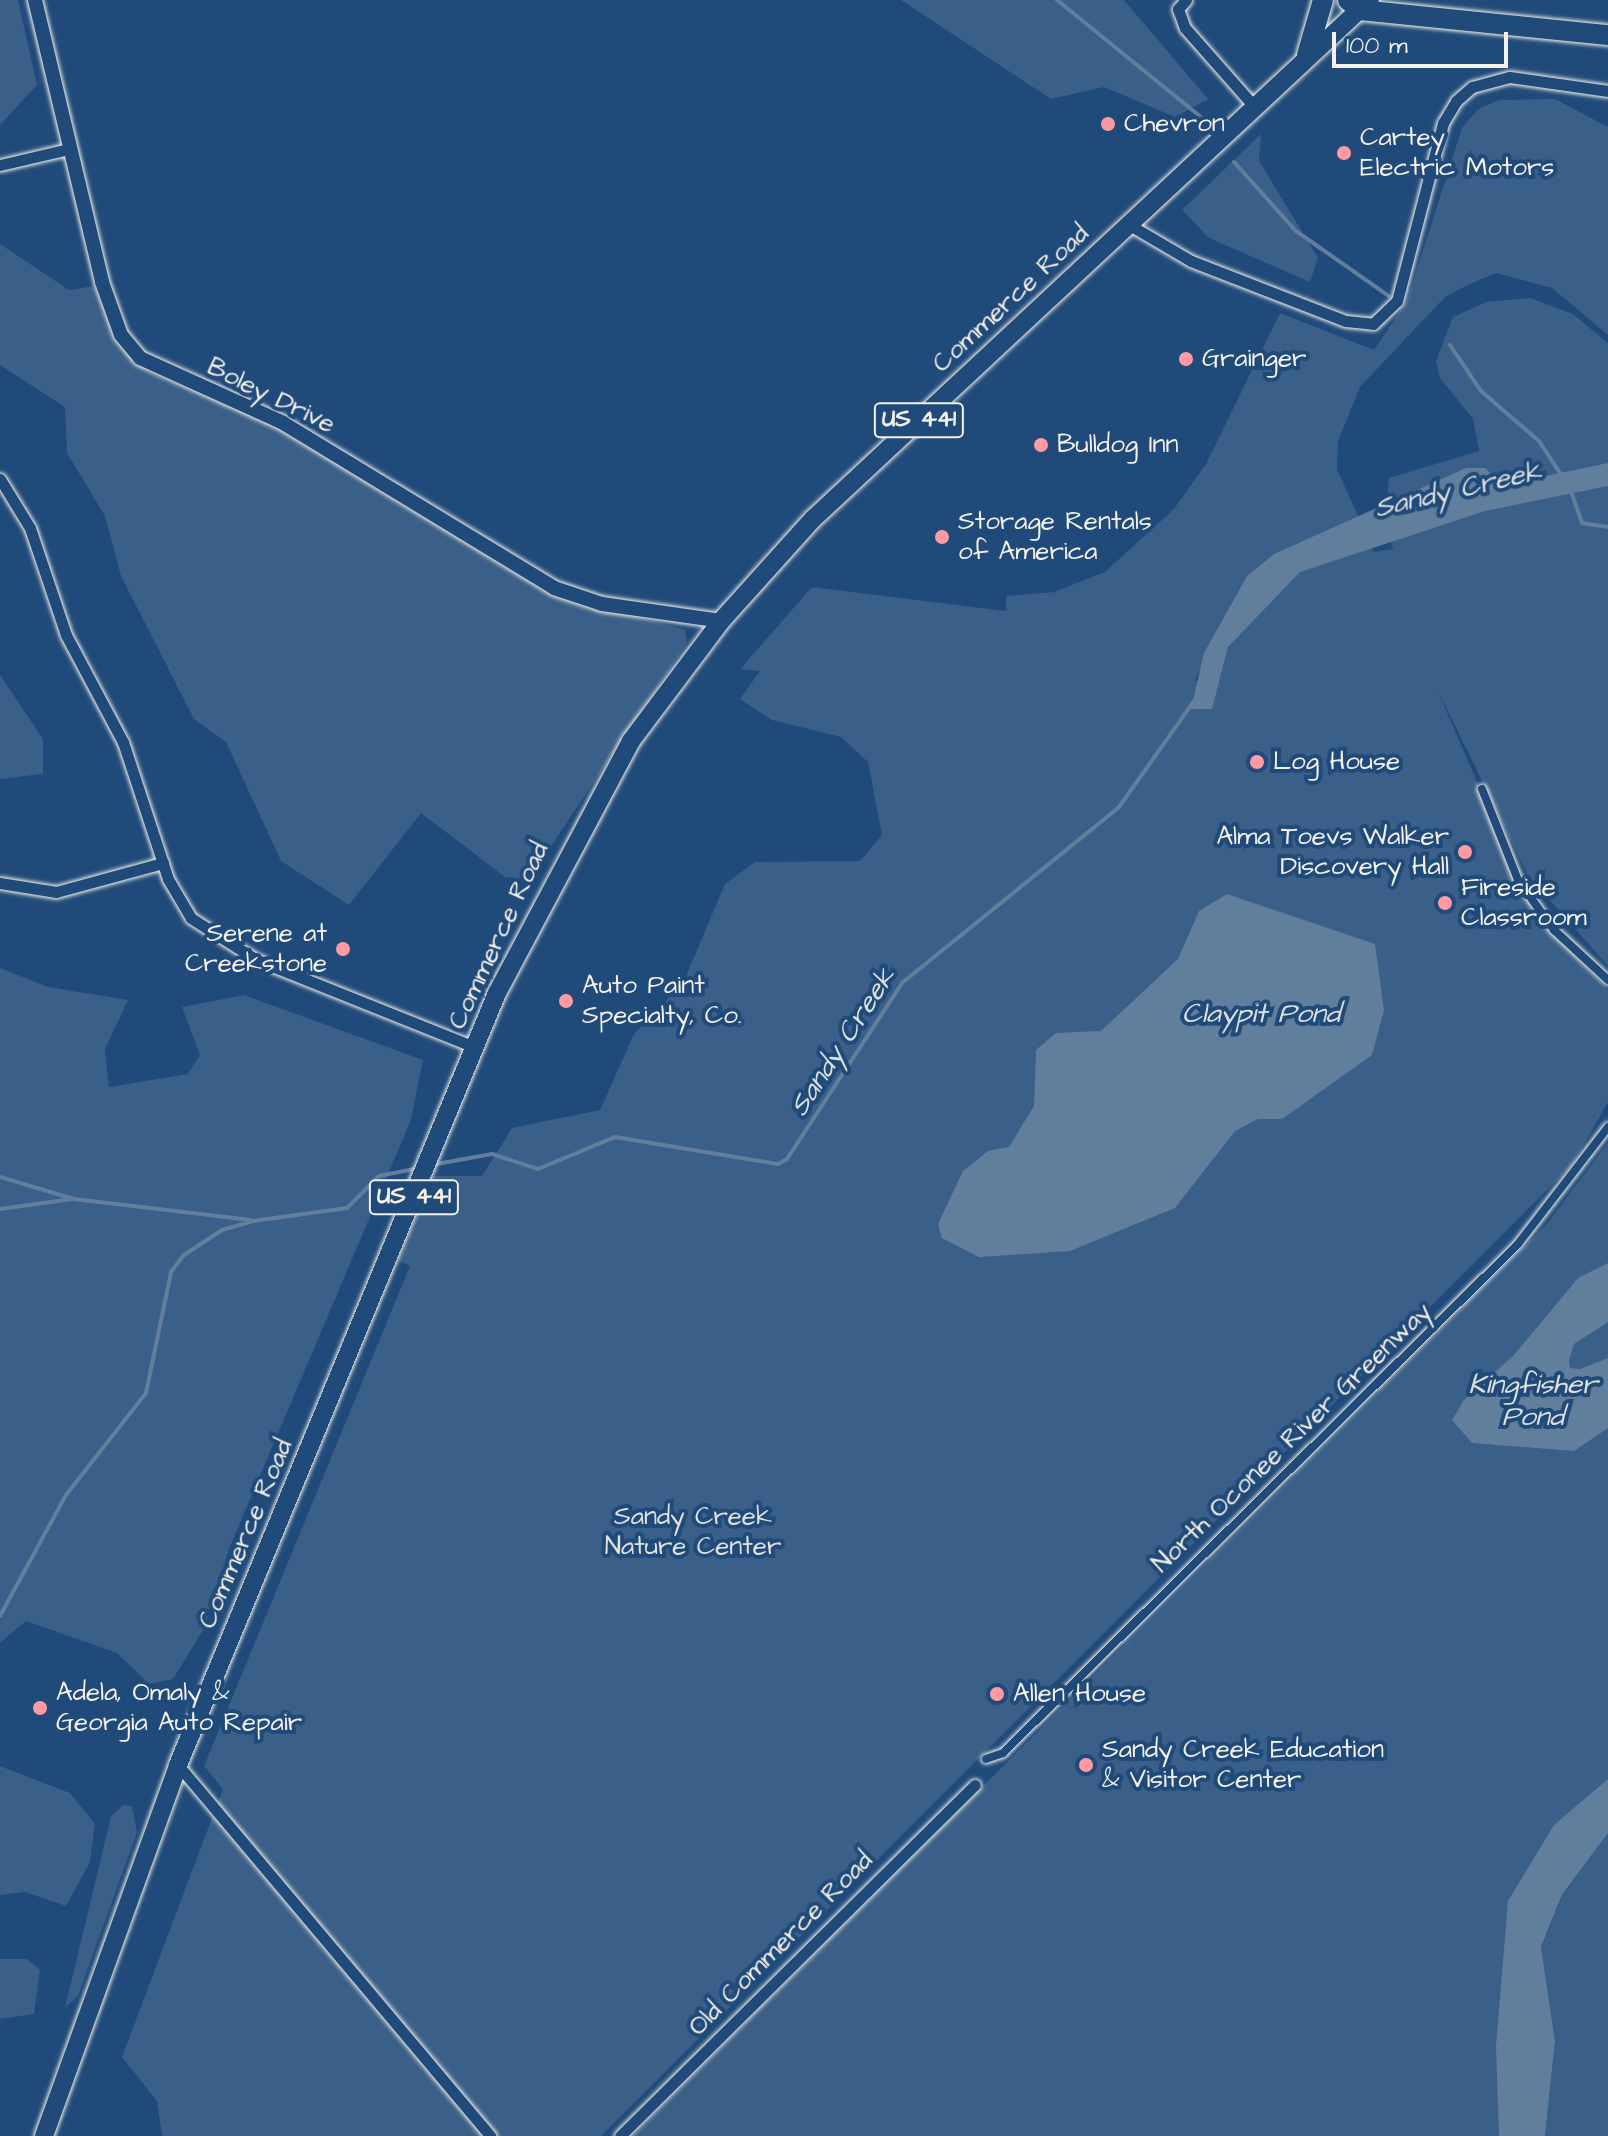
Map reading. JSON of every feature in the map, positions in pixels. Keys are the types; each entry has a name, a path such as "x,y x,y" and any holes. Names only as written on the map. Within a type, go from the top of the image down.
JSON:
{"highway":[{"path":"1307,55 1323,0"},
{"name":"Commerce Road","path":"44,2136 178,1765 475,1047 584,821 631,741 721,621 813,519 1359,3"},
{"path":"1359,3 1608,35"}],"street":[{"name":"Boley Drive","path":"35,0 69,149 114,320 140,358 283,423 554,588 602,604 721,621"},
{"path":"1186,0 1178,9 1185,28 1253,105"},
{"path":"1128,224 1191,261 1346,321 1373,324 1397,301 1443,123 1456,101 1472,87 1510,77 1608,91"},
{"path":"0,165 69,149"},
{"path":"0,479 30,528 66,635 128,753 163,863 191,918 223,945 475,1047"},
{"path":"1482,789 1523,889 1554,930 1608,980"},
{"path":"0,883 56,892 163,863"},
{"name":"North Oconee River Greenway","path":"986,1759 1003,1753 1513,1250 1608,1127"},
{"path":"178,1765 490,2136"},
{"name":"Old Commerce Road","path":"620,2136 975,1785"}],"green space":[{"path":"0,0 18,0 37,85 0,125"},
{"path":"901,0 1124,0 1208,99 1175,117 1104,87 1051,99"},
{"name":"Sandy Creek Nature Center","path":"1555,99 1608,127 1608,335 1552,288 1496,273 1470,284 1445,297 1360,387 1338,441 1337,469 1374,552 1393,549 1385,523 1389,478 1479,451 1473,419 1440,378 1436,361 1453,317 1486,302 1530,298 1573,314 1608,343 1608,966 1529,877 1437,689 1534,914 1608,990 1608,1102 1572,1165 601,2136 162,2136 157,2101 122,2057 223,1789 204,1766 410,1266 398,1260 434,1176 482,1176 512,1128 600,1110 634,1034 683,983 725,884 755,862 860,861 882,835 868,762 841,737 772,720 740,699 760,671 740,669 812,587 1006,611 1006,596 1054,592 1105,572 1174,509 1206,464 1280,313 1374,350 1407,301 1462,128 1478,109 1499,100","holes":["1223,618 1250,620 1228,647 1220,678 1195,681"]},
{"path":"1261,134 1259,161 1318,258 1310,282 1209,238 1182,210"},
{"path":"0,244 69,290 95,286 116,339 153,374 273,425 552,594 685,630 687,643 529,879 505,877 421,813 349,905 281,861 226,742 194,719 121,576 105,516 67,453 65,407 0,365"},
{"path":"0,675 43,739 43,774 0,779"},
{"path":"0,968 48,987 128,1000 105,1049 109,1087 188,1074 200,1055 182,1007 244,995 423,1060 411,1120 229,1549 205,1627 173,1679 149,1684 117,1653 26,1621 0,1643"},
{"path":"1608,1143 1608,1785 1513,1897 1504,1992 1509,2136 632,2136 1546,1225"},
{"path":"0,1766 70,1793 95,1824 90,1862 66,1906 25,1892 0,1895"},
{"path":"123,1805 132,1806 137,1832 78,1996 65,2007 111,1817"},
{"path":"1608,1833 1608,2136 1545,2136 1555,2041 1541,1948 1562,1896"},
{"path":"0,1959 27,1959 40,1970 34,2014 0,2019"}],"water":[{"path":"1608,463 1608,486 1485,511 1300,572 1228,647 1212,709 1191,709 1204,653 1247,576 1274,554 1466,468 1485,468 1503,485"},
{"name":"Claypit Pond","path":"1227,894 1375,944 1384,1010 1372,1055 1282,1119 1258,1119 1235,1131 1175,1208 1070,1251 979,1257 942,1238 938,1224 963,1171 988,1151 1009,1147 1034,1106 1036,1050 1056,1033 1101,1031 1178,959 1199,911"},
{"name":"Kingfisher Pond","path":"1608,1263 1608,1322 1574,1344 1569,1360 1570,1368 1580,1369 1608,1358 1608,1428 1574,1451 1472,1443 1452,1420 1464,1400 1514,1355 1578,1278"},
{"path":"1608,1779 1608,1833 1562,1895 1541,1947 1555,2041 1545,2136 1499,2136 1496,2046 1508,1901 1554,1825"}],"waterway":[{"path":"1057,0 1202,118"},
{"path":"1234,162 1296,231 1389,296"},
{"path":"1450,345 1481,391 1539,441 1562,476"},
{"path":"1572,494 1582,523 1608,527"},
{"name":"Sandy Creek","path":"431,1165 492,1154 538,1169 615,1137 778,1164 787,1159 902,983 1119,807 1194,701"},
{"name":"Sandy Creek","path":"0,1616 66,1495 146,1393 171,1272 184,1255 222,1230 253,1221 347,1208 379,1176 419,1168"},
{"path":"0,1177 74,1199 251,1220"},
{"path":"0,1209 72,1199"}],"place":[{"name":"Chevron","path":"1108,124"},
{"name":"Cartey Electric Motors","path":"1344,153"},
{"name":"Grainger","path":"1186,359"},
{"name":"Bulldog Inn","path":"1041,445"},
{"name":"Storage Rentals of America","path":"942,537"},
{"name":"Log House","path":"1257,762"},
{"name":"Alma Toevs Walker Discovery Hall","path":"1465,852"},
{"name":"Fireside Classroom","path":"1445,903"},
{"name":"Serene at Creekstone","path":"343,949"},
{"name":"Auto Paint Specialty, Co.","path":"566,1001"},
{"name":"Allen House","path":"997,1694"},
{"name":"Adela, Omaly & Georgia Auto Repair","path":"40,1708"},
{"name":"Sandy Creek Education & Visitor Center","path":"1086,1765"}]}
